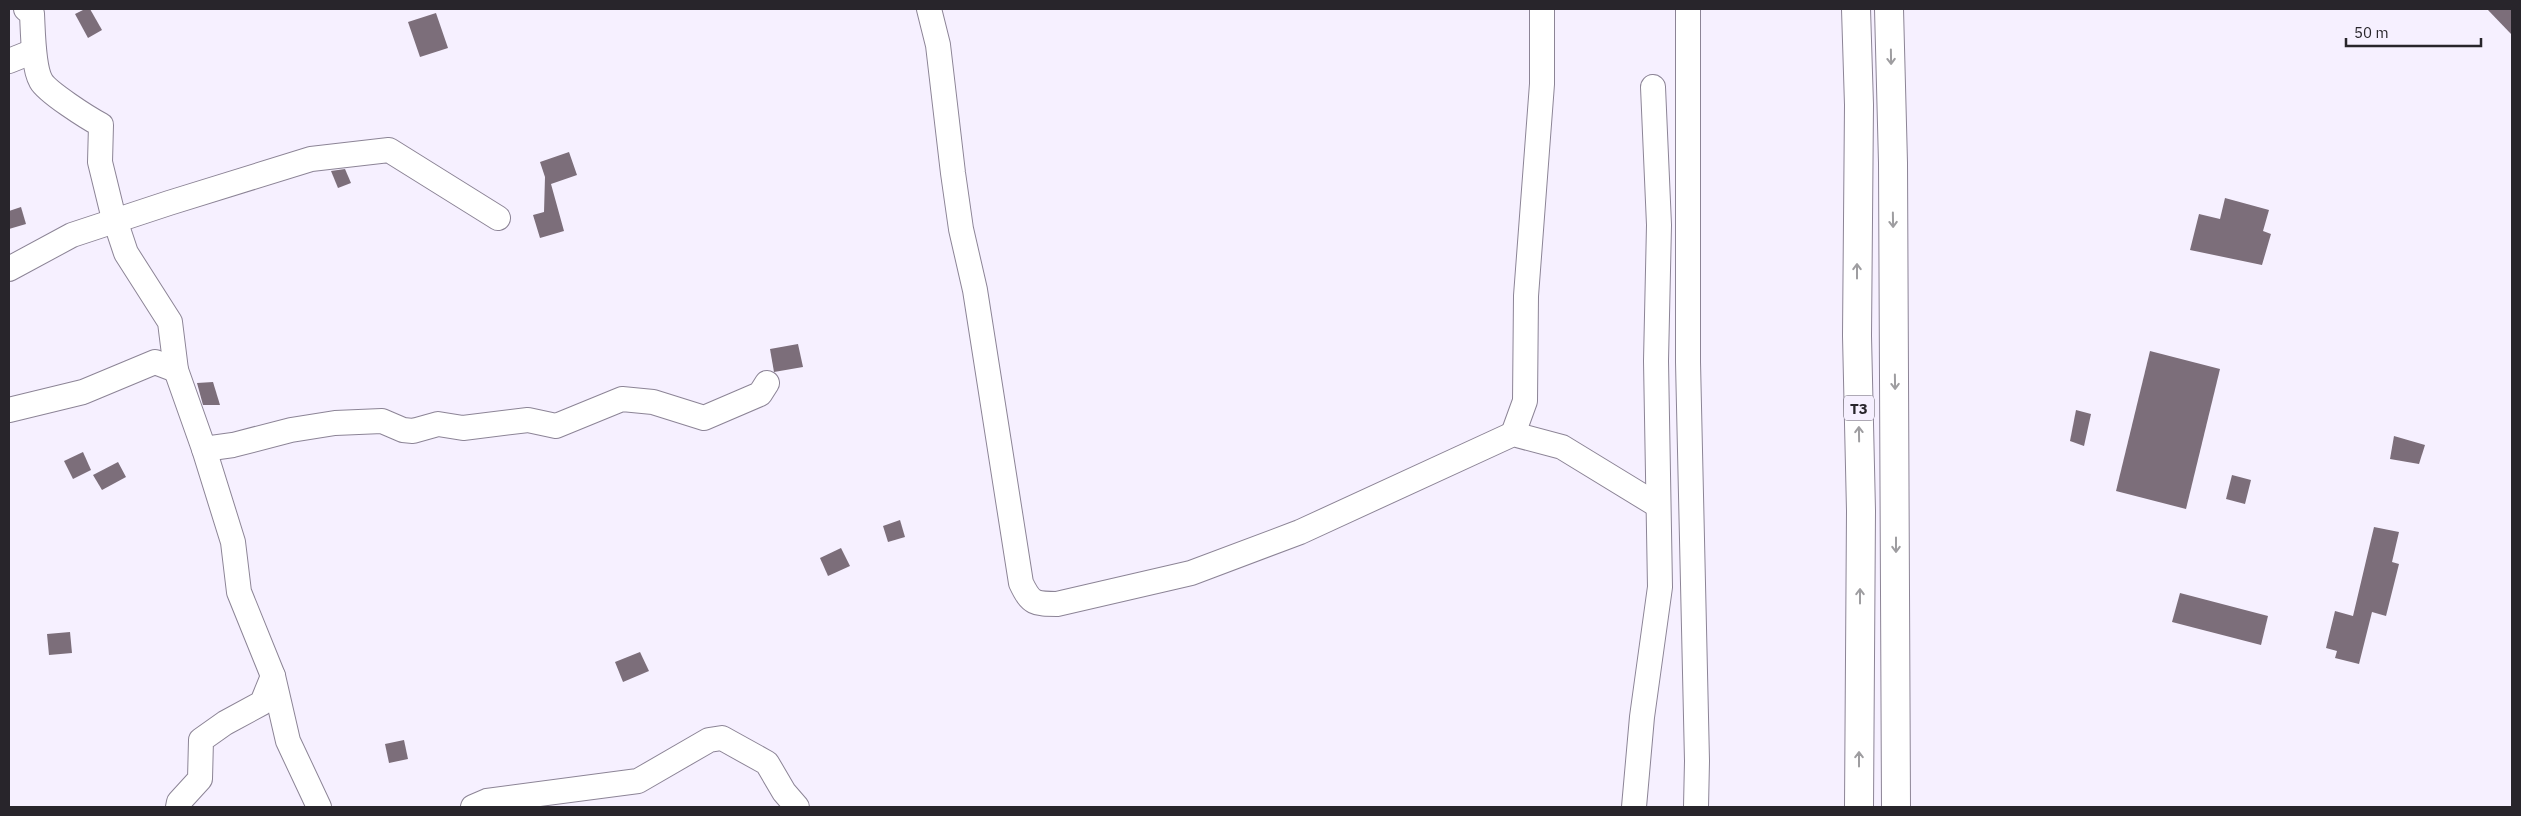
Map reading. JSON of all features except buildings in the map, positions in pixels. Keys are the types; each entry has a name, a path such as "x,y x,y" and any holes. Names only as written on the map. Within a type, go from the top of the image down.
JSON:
{"highway":[{"name":"T3","path":"1856,9 1858,105 1857,336 1861,511 1859,807"},
{"name":"T3","path":"1889,9 1896,438 1896,807"}],"street":[{"path":"26,9 32,14 34,51 41,82 80,113 101,125 100,162 115,220 126,253 170,322 176,370 204,449 233,542 239,592 273,676 288,741 319,807"},
{"path":"929,9 938,45 954,182 975,290 1021,583 1028,598 1039,604 1057,604 1191,573 1300,532 1513,434 1562,448 1657,505"},
{"path":"1513,434 1525,401 1526,296 1542,84 1542,9"},
{"path":"1688,9 1688,353 1697,761 1696,807"},
{"path":"9,61 34,51"},
{"path":"1634,807 1642,717 1660,587 1657,505 1656,361 1659,225 1653,87"},
{"path":"9,269 72,235 115,220 310,159 389,150 498,218"},
{"path":"9,410 83,392 155,362 176,370"},
{"path":"204,449 233,445 291,430 335,423 382,421 403,430 413,431 438,424 463,428 528,420 556,426 622,399 652,402 704,418 760,394 767,383"},
{"path":"178,807 179,802 200,779 201,740 225,723 262,703 273,676"},
{"path":"473,807 487,801 638,781 709,740 722,738 766,763 796,807"}]}
